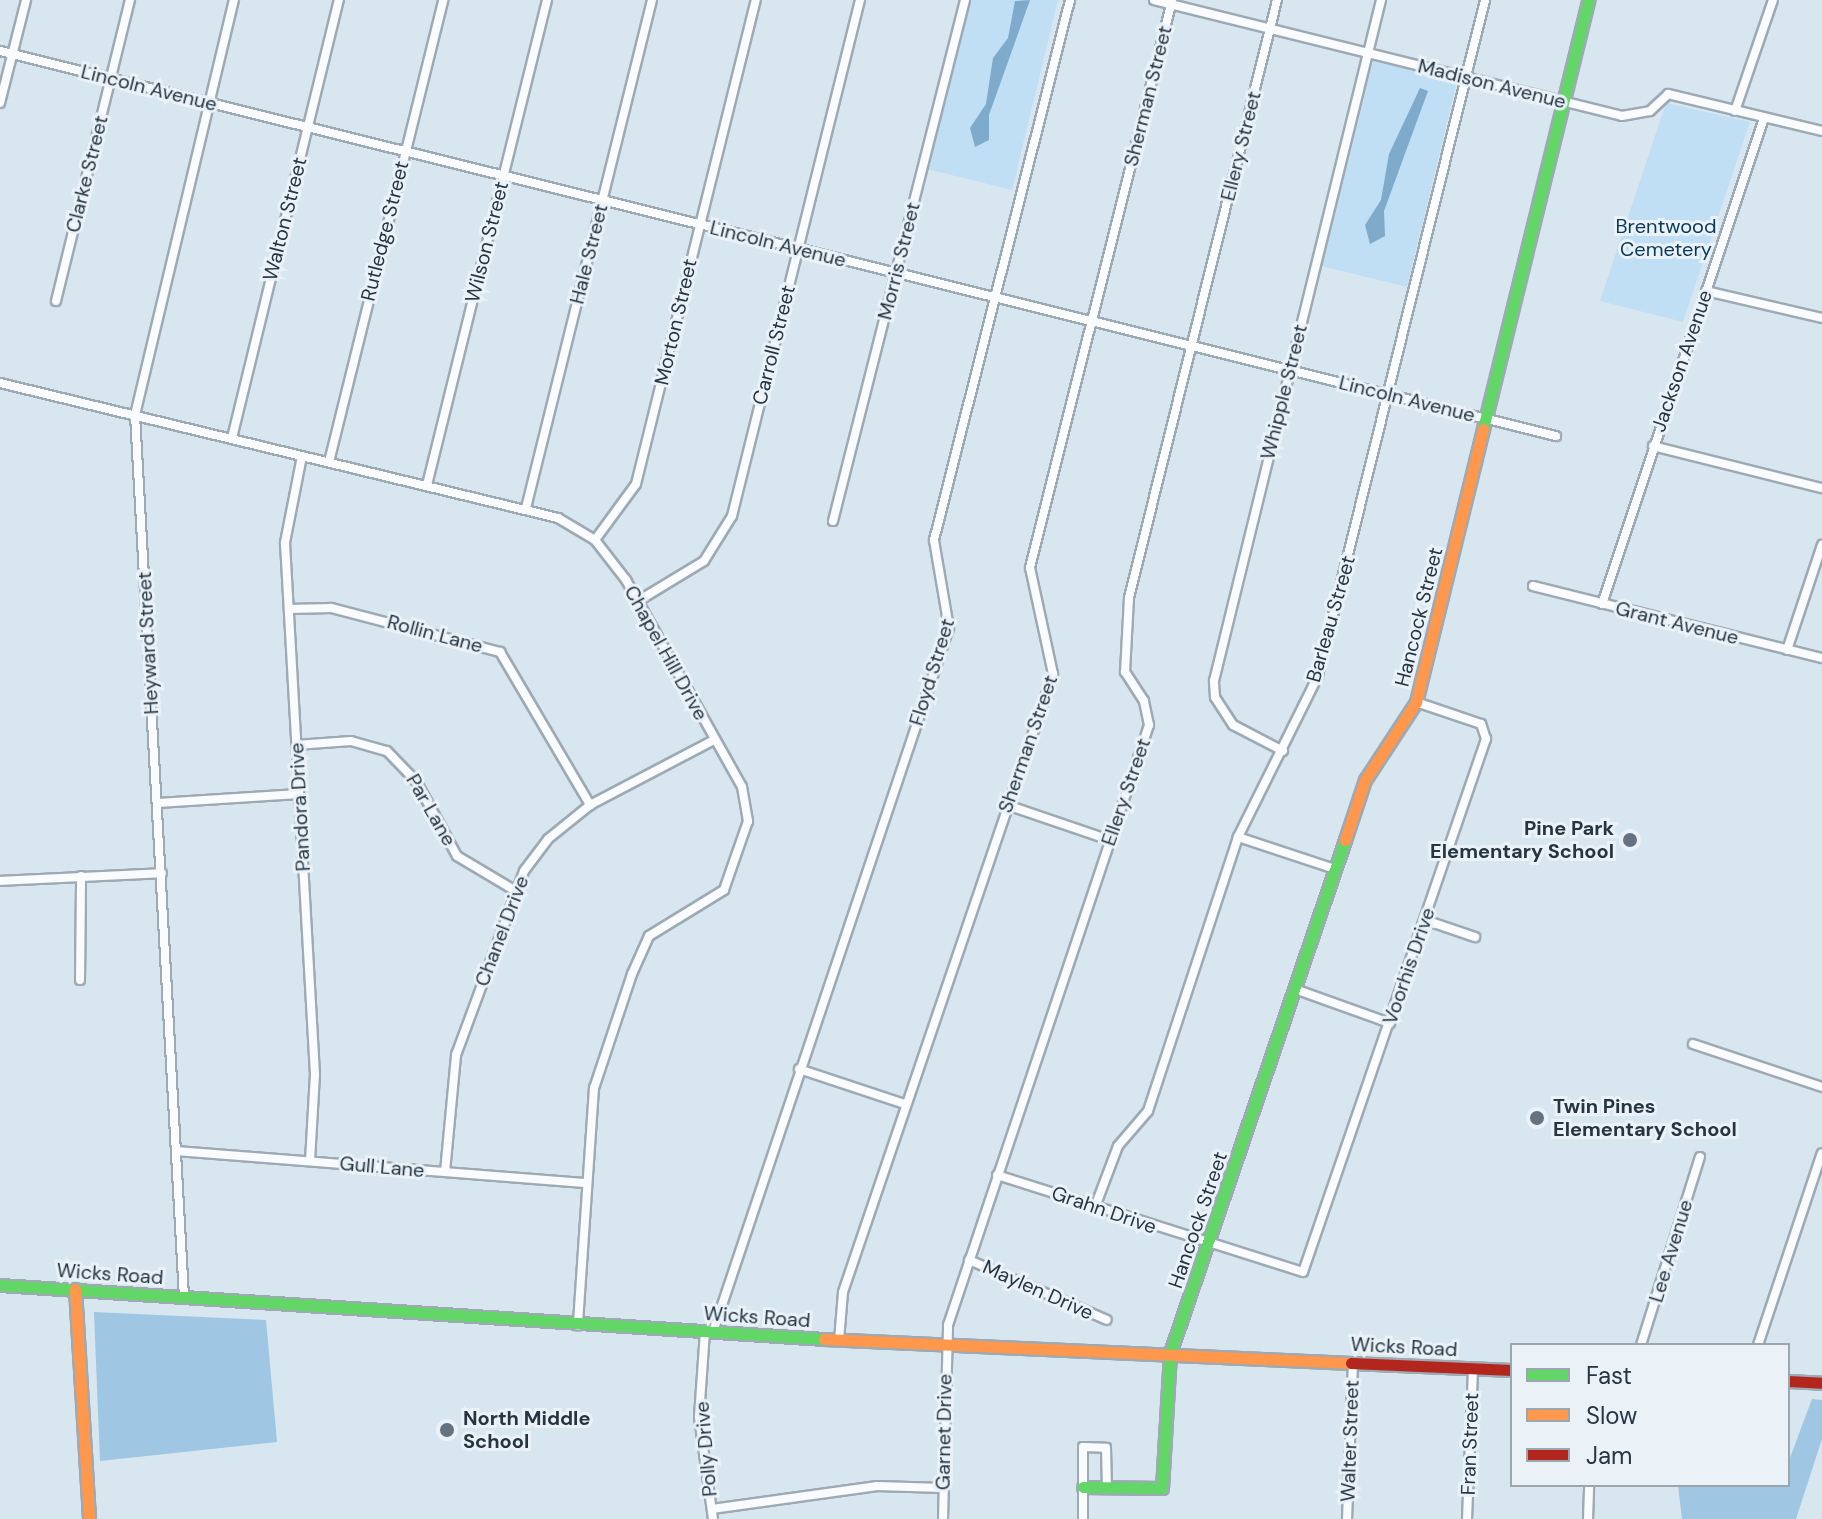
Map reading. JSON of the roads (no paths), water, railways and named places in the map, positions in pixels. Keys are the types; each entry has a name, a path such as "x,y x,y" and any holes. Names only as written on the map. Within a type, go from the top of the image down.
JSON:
{"main road":[{"name":"Hancock Street","path":"1107,1488 1162,1488 1170,1353 1373,760 1416,702 1588,0"},
{"name":"Wicks Road","path":"0,1285 578,1326 1510,1370"},
{"path":"75,1289 89,1519"},
{"path":"1790,1381 1822,1383"},
{"path":"1083,1487 1107,1488"}],"street":[{"path":"0,103 26,0"},
{"name":"Clarke Street","path":"56,301 130,0"},
{"name":"Heyward Street","path":"184,1297 135,415 234,0"},
{"name":"Walton Street","path":"232,438 339,0"},
{"name":"Rutledge Street","path":"329,462 443,0"},
{"name":"Wilson Street","path":"427,485 547,0"},
{"name":"Hale Street","path":"526,508 652,0"},
{"name":"Morton Street","path":"595,540 636,484 756,0"},
{"name":"Carroll Street","path":"638,601 704,561 732,516 860,0"},
{"name":"Morris Street","path":"833,521 965,0"},
{"name":"Floyd Street","path":"709,1332 949,628 934,540 1070,0"},
{"name":"Madison Avenue","path":"1154,0 1172,2 1564,102 1639,116 1668,94 1822,131"},
{"name":"Ellery Street","path":"945,1345 969,1260 1149,725 1144,701 1125,672 1129,598 1277,0"},
{"name":"Whipple Street","path":"1283,751 1233,725 1215,697 1214,681 1381,0"},
{"name":"Barleau Street","path":"1095,1207 1118,1146 1148,1111 1238,837 1283,751 1326,649 1485,0"},
{"path":"1735,111 1773,0"},
{"name":"Sherman Street","path":"839,1340 843,1292 1055,661 1030,568 1172,2"},
{"name":"Lincoln Avenue","path":"0,51 1556,436"},
{"name":"Jackson Avenue","path":"1602,604 1764,118"},
{"path":"1706,291 1822,318"},
{"name":"Chapel Hill Drive","path":"0,383 526,508 595,540 638,601 742,787 748,821 724,890 658,929 641,948 594,1088 578,1326"},
{"path":"1653,446 1822,488"},
{"name":"Pandora Drive","path":"302,456 286,525 316,1100 310,1160"},
{"path":"1787,650 1822,545"},
{"name":"Grant Avenue","path":"1533,586 1822,658"},
{"name":"Rollin Lane","path":"289,609 331,608 500,652 590,805"},
{"name":"Voorhis Drive","path":"1303,1272 1425,920 1486,730 1416,702"},
{"name":"Chanel Drive","path":"445,1172 456,1055 514,890 548,839 590,805 714,740"},
{"name":"Par Lane","path":"296,745 351,741 387,751 416,781 457,856 514,890"},
{"path":"158,803 299,794"},
{"path":"1007,805 1110,840"},
{"path":"1238,837 1335,869"},
{"path":"0,881 162,873"},
{"path":"80,980 81,876"},
{"path":"1425,920 1475,937"},
{"path":"1295,989 1390,1023"},
{"path":"1693,1044 1822,1087"},
{"path":"799,1069 905,1104"},
{"name":"Gull Lane","path":"177,1151 587,1183"},
{"path":"1759,1343 1822,1153"},
{"name":"Lee Avenue","path":"1642,1343 1700,1157"},
{"name":"Grahn Drive","path":"997,1175 1303,1272"},
{"name":"Maylen Drive","path":"969,1260 1107,1320"},
{"name":"Polly Drive","path":"709,1332 699,1417 712,1514"},
{"name":"Garnet Drive","path":"943,1519 945,1345"},
{"name":"Walter Street","path":"1347,1519 1353,1363"},
{"name":"Fran Street","path":"1467,1519 1473,1368"},
{"path":"1083,1519 1083,1447 1106,1448 1107,1488"},
{"path":"712,1514 877,1486 943,1488"},
{"path":"1588,1519 1589,1487"}],"place":[{"name":"Pine Park Elementary School","path":"1630,840"},
{"name":"Twin Pines Elementary School","path":"1537,1118"},
{"name":"North Middle School","path":"447,1430"}],"park label":[{"name":"Brentwood Cemetery","path":"1666,238"}]}
